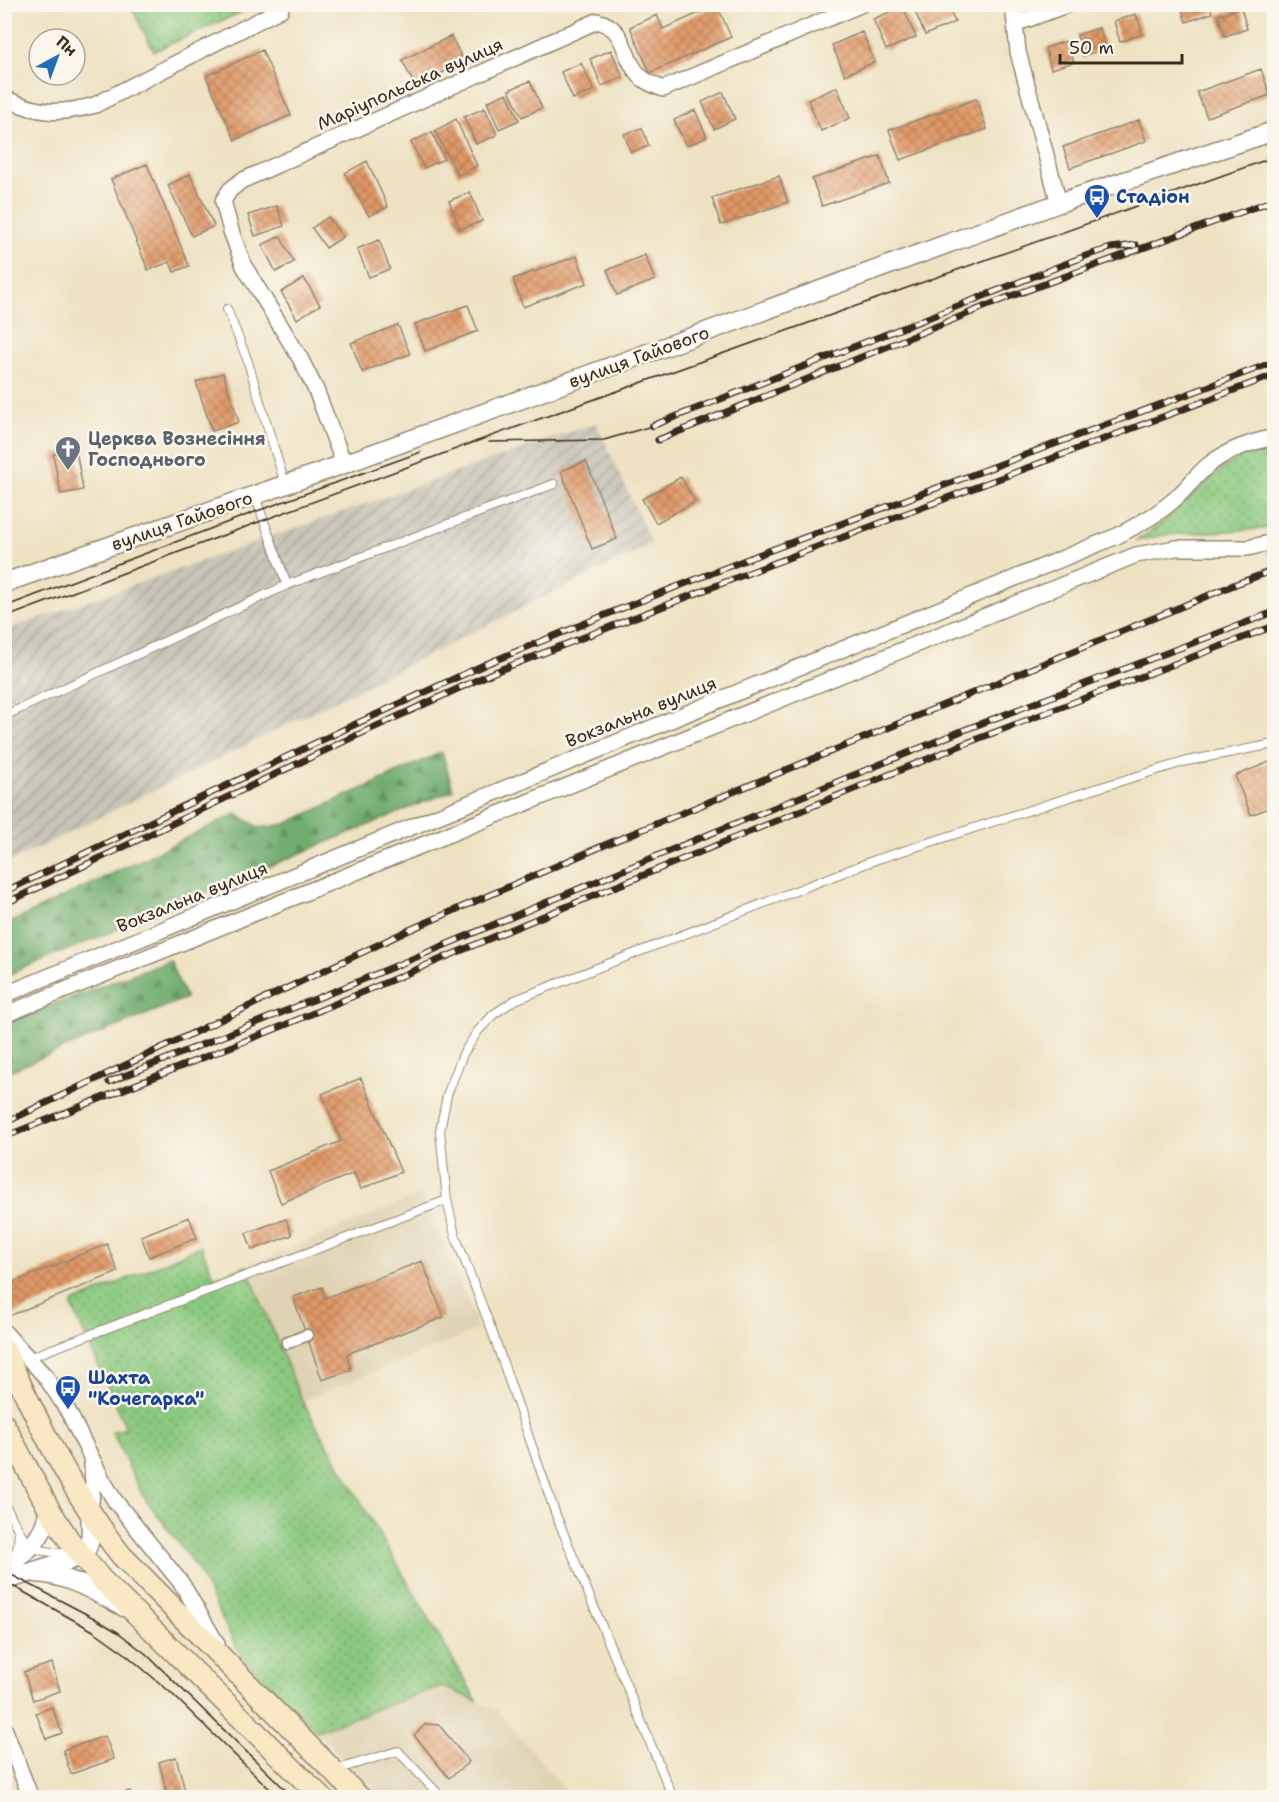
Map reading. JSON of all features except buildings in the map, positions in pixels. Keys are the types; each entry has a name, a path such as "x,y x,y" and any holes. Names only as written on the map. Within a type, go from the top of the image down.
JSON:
{"main road":[{"path":"10,1363 74,1488 121,1555 360,1797"},
{"path":"4,1425 10,1445 49,1509 69,1540 101,1579 322,1797"}],"street":[{"name":"Маріупольська вулиця","path":"344,465 316,390 300,358 244,266 223,201 230,190 241,181 597,21 605,23 617,32 637,74 649,83 663,88 862,4"},
{"path":"1013,4 1018,52 1059,203"},
{"path":"1015,24 1068,4"},
{"path":"4,98 35,110 57,113 95,105 280,9"},
{"name":"вулиця Гайового","path":"4,583 344,465 1059,203 1275,130"},
{"name":"Вокзальна вулиця","path":"4,995 1118,536 1144,522 1169,504 1207,467 1224,454 1251,442 1275,437"},
{"path":"4,1015 1136,555 1176,548 1247,548 1275,542"},
{"path":"4,1332 10,1363 45,1376 68,1411 115,1501 182,1584 229,1665"},
{"path":"287,1343 307,1335"},
{"path":"4,1581 82,1556 89,1547 93,1483 92,1459"},
{"path":"4,1570 32,1546 46,1526 49,1509"},
{"path":"28,1573 51,1575 70,1580 135,1612"},
{"path":"4,1728 31,1797"}],"lane":[{"path":"227,309 247,359 285,485"},
{"path":"4,716 286,585 554,483"},
{"path":"255,496 286,585"},
{"path":"673,1797 556,1515 456,1235 447,1200 440,1131 447,1095 463,1054 478,1031 494,1014 515,1000 875,860 1187,761 1275,744"},
{"path":"10,1363 447,1200"},
{"path":"4,1503 32,1546 40,1550 82,1556"},
{"path":"4,1570 18,1546 19,1528"},
{"path":"334,1771 398,1751 442,1797"}],"shaded area":[{"path":"596,423 652,544 5,864 5,630"},
{"path":"423,1194 479,1329 302,1401 246,1266"},
{"path":"441,1686 497,1710 571,1797 381,1797 316,1731"}],"green space":[{"path":"130,5 257,5 154,51"},
{"path":"1274,445 1274,528 1164,535 1136,541 1159,525 1231,461 1253,449"},
{"path":"442,752 453,790 5,976 5,925 236,814 260,828 285,824"},
{"path":"169,960 186,998 5,1073 5,1023"},
{"path":"201,1246 214,1277 246,1266 302,1401 477,1701 441,1686 316,1731 241,1656 196,1567 142,1494 112,1432 126,1428 71,1304"}],"tram line":[{"path":"4,618 472,443 1274,157"},
{"path":"489,442 604,440 652,426"},
{"path":"4,607 421,452"},
{"path":"4,1571 94,1618 119,1633 146,1654 294,1798"},
{"path":"4,1581 95,1632 123,1652 170,1692 279,1798"}],"railway":[{"path":"658,440 1006,298 1274,200"},
{"path":"652,426 1088,255 1111,248 1136,245"},
{"path":"4,892 486,664 763,553 1274,362"},
{"path":"4,904 492,673 769,565 1274,375"},
{"path":"4,1123 407,931 600,847 1274,570"},
{"path":"109,1082 350,985 964,730 1274,612"},
{"path":"4,1137 285,1025 524,924 964,744 1274,626"}],"place":[{"name":"Стадіон","path":"1097,220"},
{"name":"Церква Вознесіння Господнього","path":"68,472"},
{"name":"Шахта \"Кочегарка\"","path":"68,1411"}]}
